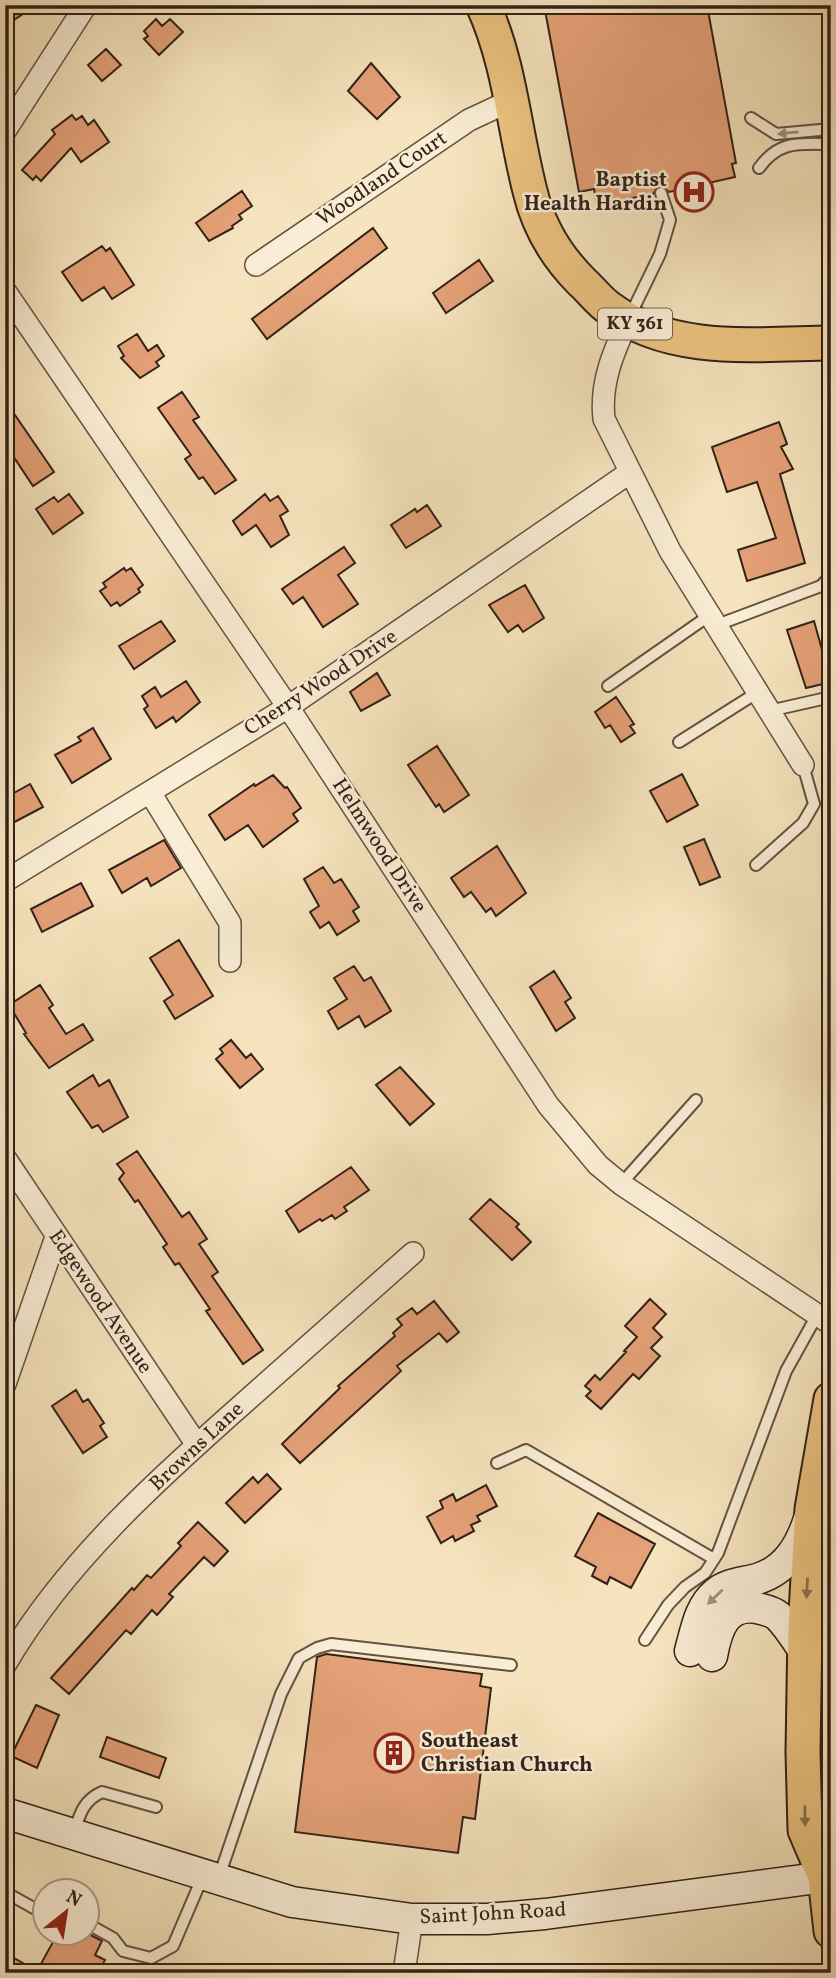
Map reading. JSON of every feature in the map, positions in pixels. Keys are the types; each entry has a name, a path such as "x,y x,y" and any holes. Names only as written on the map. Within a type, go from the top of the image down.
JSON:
{"main road":[{"name":"KY 361","path":"483,5 493,27 512,100 530,193 547,235 570,269 608,307 628,320 672,337 722,344 831,343"},
{"path":"831,1399 813,1509 804,1651 805,1830 829,1868 831,1931"}],"street":[{"path":"5,131 86,5"},
{"name":"Woodland Court","path":"256,265 469,120 512,100"},
{"name":"Helmwood Drive","path":"5,291 288,707 548,1105 598,1165 621,1184 698,1233 824,1320"},
{"path":"628,320 611,357 601,395 604,419 670,551 803,765"},
{"name":"Cherry Wood Drive","path":"5,881 151,794 288,707 629,473"},
{"path":"151,794 230,923 230,961"},
{"name":"Edgewood Avenue","path":"5,1158 197,1445"},
{"path":"5,1384 56,1237"},
{"name":"Browns Lane","path":"5,1665 40,1613 82,1562 197,1445 413,1253"},
{"path":"804,1651 775,1613 746,1607 731,1612 723,1619 701,1654 701,1612 716,1593 730,1584 778,1570 802,1541 813,1509"},
{"name":"Saint John Road","path":"5,1813 292,1902 412,1919 486,1919 545,1914 829,1868"},
{"path":"404,1973 412,1919"}],"lane":[{"path":"751,118 776,134 831,129"},
{"path":"759,168 770,153 783,146 831,144"},
{"path":"628,320 660,254 670,220 661,193"},
{"path":"828,481 831,502"},
{"path":"608,686 713,620 821,586 831,575"},
{"path":"678,741 764,701 831,697"},
{"path":"757,865 803,823 814,804 803,765"},
{"path":"621,1184 695,1100"},
{"path":"645,1640 668,1605 685,1587 705,1573 714,1559 786,1371 824,1320"},
{"path":"497,1464 526,1451 714,1559"},
{"path":"102,1932 113,1938 123,1951 151,1958 173,1947 211,1877 281,1694 299,1658 317,1647 331,1644 511,1665"},
{"path":"73,1834 82,1809 91,1797 102,1792 156,1807"},
{"path":"5,1892 32,1907"}],"building":[{"path":"5,5 36,5 5,26"},
{"path":"544,5 707,5 736,163 732,164 735,177 669,192 659,185 653,194 597,205 594,189 579,192"},
{"path":"156,19 162,26 170,19 183,32 159,55 144,39 148,36 144,31"},
{"path":"106,49 121,65 102,81 88,65"},
{"path":"371,63 400,97 377,119 348,91"},
{"path":"72,115 76,120 82,116 88,125 94,120 109,142 81,162 71,148 41,181 36,176 33,180 22,170 55,134 52,130"},
{"path":"242,191 252,206 239,215 242,219 232,226 233,228 209,241 196,223"},
{"path":"373,228 387,248 267,339 252,319"},
{"path":"102,246 106,251 110,248 134,285 112,299 104,287 82,301 62,272"},
{"path":"479,260 493,281 446,313 433,293"},
{"path":"137,334 148,351 157,345 164,356 156,362 159,366 140,378 121,358 124,356 118,346"},
{"path":"182,392 199,417 193,420 236,480 215,494 203,477 199,479 185,459 191,455 158,408"},
{"path":"15,415 54,472 33,486 11,453 5,457 5,422"},
{"path":"779,422 787,444 781,447 793,469 780,474 805,563 747,581 738,550 776,538 757,482 727,492 712,447"},
{"path":"69,494 83,513 53,534 36,509 54,497 58,502"},
{"path":"265,494 270,501 278,496 288,511 280,516 289,535 271,547 256,525 242,535 233,521"},
{"path":"427,505 441,526 406,548 391,525 415,509 417,512"},
{"path":"344,547 355,563 338,575 358,604 323,627 303,597 293,604 282,589"},
{"path":"124,568 126,571 131,568 143,585 138,589 140,592 120,606 117,602 111,606 100,591 106,587 103,583"},
{"path":"525,585 544,618 523,632 518,625 508,632 489,605"},
{"path":"161,621 175,641 134,669 119,646"},
{"path":"814,621 831,682 806,688 787,630"},
{"path":"377,673 390,695 361,711 350,692"},
{"path":"186,681 200,702 176,722 173,717 156,728 144,709 148,706 142,696 155,687 161,697"},
{"path":"616,697 634,724 630,726 635,733 621,742 610,725 605,728 595,712"},
{"path":"93,728 111,759 72,783 55,755 81,741 78,737"},
{"path":"437,746 469,795 444,812 439,804 436,807 408,765"},
{"path":"682,774 698,805 667,822 650,791"},
{"path":"273,775 287,787 301,808 293,814 298,821 263,847 248,825 225,840 209,815 254,784 255,786"},
{"path":"30,784 43,807 5,827 5,798"},
{"path":"704,839 720,877 700,885 684,847"},
{"path":"164,840 181,868 151,886 147,878 122,893 109,870"},
{"path":"497,846 526,893 496,916 491,908 486,912 471,892 464,897 451,878"},
{"path":"323,867 334,883 341,879 359,907 353,911 359,921 337,935 329,922 320,928 310,912 319,906 304,879"},
{"path":"81,883 93,906 42,932 31,909"},
{"path":"179,940 213,996 175,1019 164,1001 173,995 150,958"},
{"path":"354,966 364,981 371,977 391,1011 365,1027 359,1016 338,1029 328,1011 347,999 334,978"},
{"path":"554,971 571,998 565,1002 575,1018 556,1031 530,987"},
{"path":"40,985 53,1005 49,1008 66,1034 83,1024 93,1040 49,1068 24,1034 26,1033 9,1005"},
{"path":"231,1040 246,1058 251,1054 263,1069 240,1088 216,1059 223,1053 220,1049"},
{"path":"400,1067 434,1104 410,1125 376,1085"},
{"path":"93,1075 99,1086 109,1080 128,1117 103,1132 98,1125 92,1128 67,1092"},
{"path":"137,1151 182,1217 189,1212 207,1239 199,1244 218,1272 212,1276 263,1350 243,1364 206,1311 210,1309 179,1263 175,1265 163,1247 167,1244 138,1200 135,1202 119,1179 124,1173 117,1164"},
{"path":"351,1167 369,1190 344,1207 347,1211 335,1219 332,1215 322,1221 320,1219 299,1232 286,1211"},
{"path":"490,1199 519,1224 516,1227 531,1242 512,1260 470,1219"},
{"path":"650,1299 666,1314 653,1328 662,1337 651,1348 660,1356 639,1379 633,1374 601,1409 586,1396 591,1391 585,1386 595,1375 600,1380 626,1352 624,1351 637,1337 625,1326"},
{"path":"434,1301 459,1332 447,1342 439,1333 397,1366 401,1371 300,1463 282,1444 340,1388 338,1386 395,1336 393,1333 402,1325 397,1319 412,1308 417,1314"},
{"path":"76,1390 83,1402 88,1399 104,1423 100,1426 107,1437 83,1453 52,1406"},
{"path":"267,1474 281,1489 245,1523 226,1503 253,1477 258,1483"},
{"path":"486,1485 497,1506 477,1516 480,1521 471,1525 474,1531 455,1541 453,1536 441,1543 427,1517 443,1508 440,1501 453,1494 456,1501"},
{"path":"598,1513 655,1544 631,1588 610,1577 607,1584 592,1576 596,1567 575,1556"},
{"path":"198,1522 228,1551 214,1566 204,1557 169,1594 173,1597 157,1615 152,1610 131,1634 126,1630 69,1694 51,1678 132,1588 134,1590 147,1575 151,1578 181,1546 178,1543"},
{"name":"Southeast Christian Church","path":"326,1654 482,1674 480,1686 491,1688 475,1819 463,1817 458,1853 295,1832 317,1657"},
{"path":"36,1705 59,1715 37,1768 11,1756"},
{"path":"107,1737 166,1758 159,1778 100,1757"},
{"path":"51,1946 100,1946 95,1955 105,1960 98,1973 5,1973 5,1953 37,1971"}],"place":[{"name":"Baptist Health Hardin","path":"694,192"},
{"name":"Southeast Christian Church","path":"394,1753"}]}
